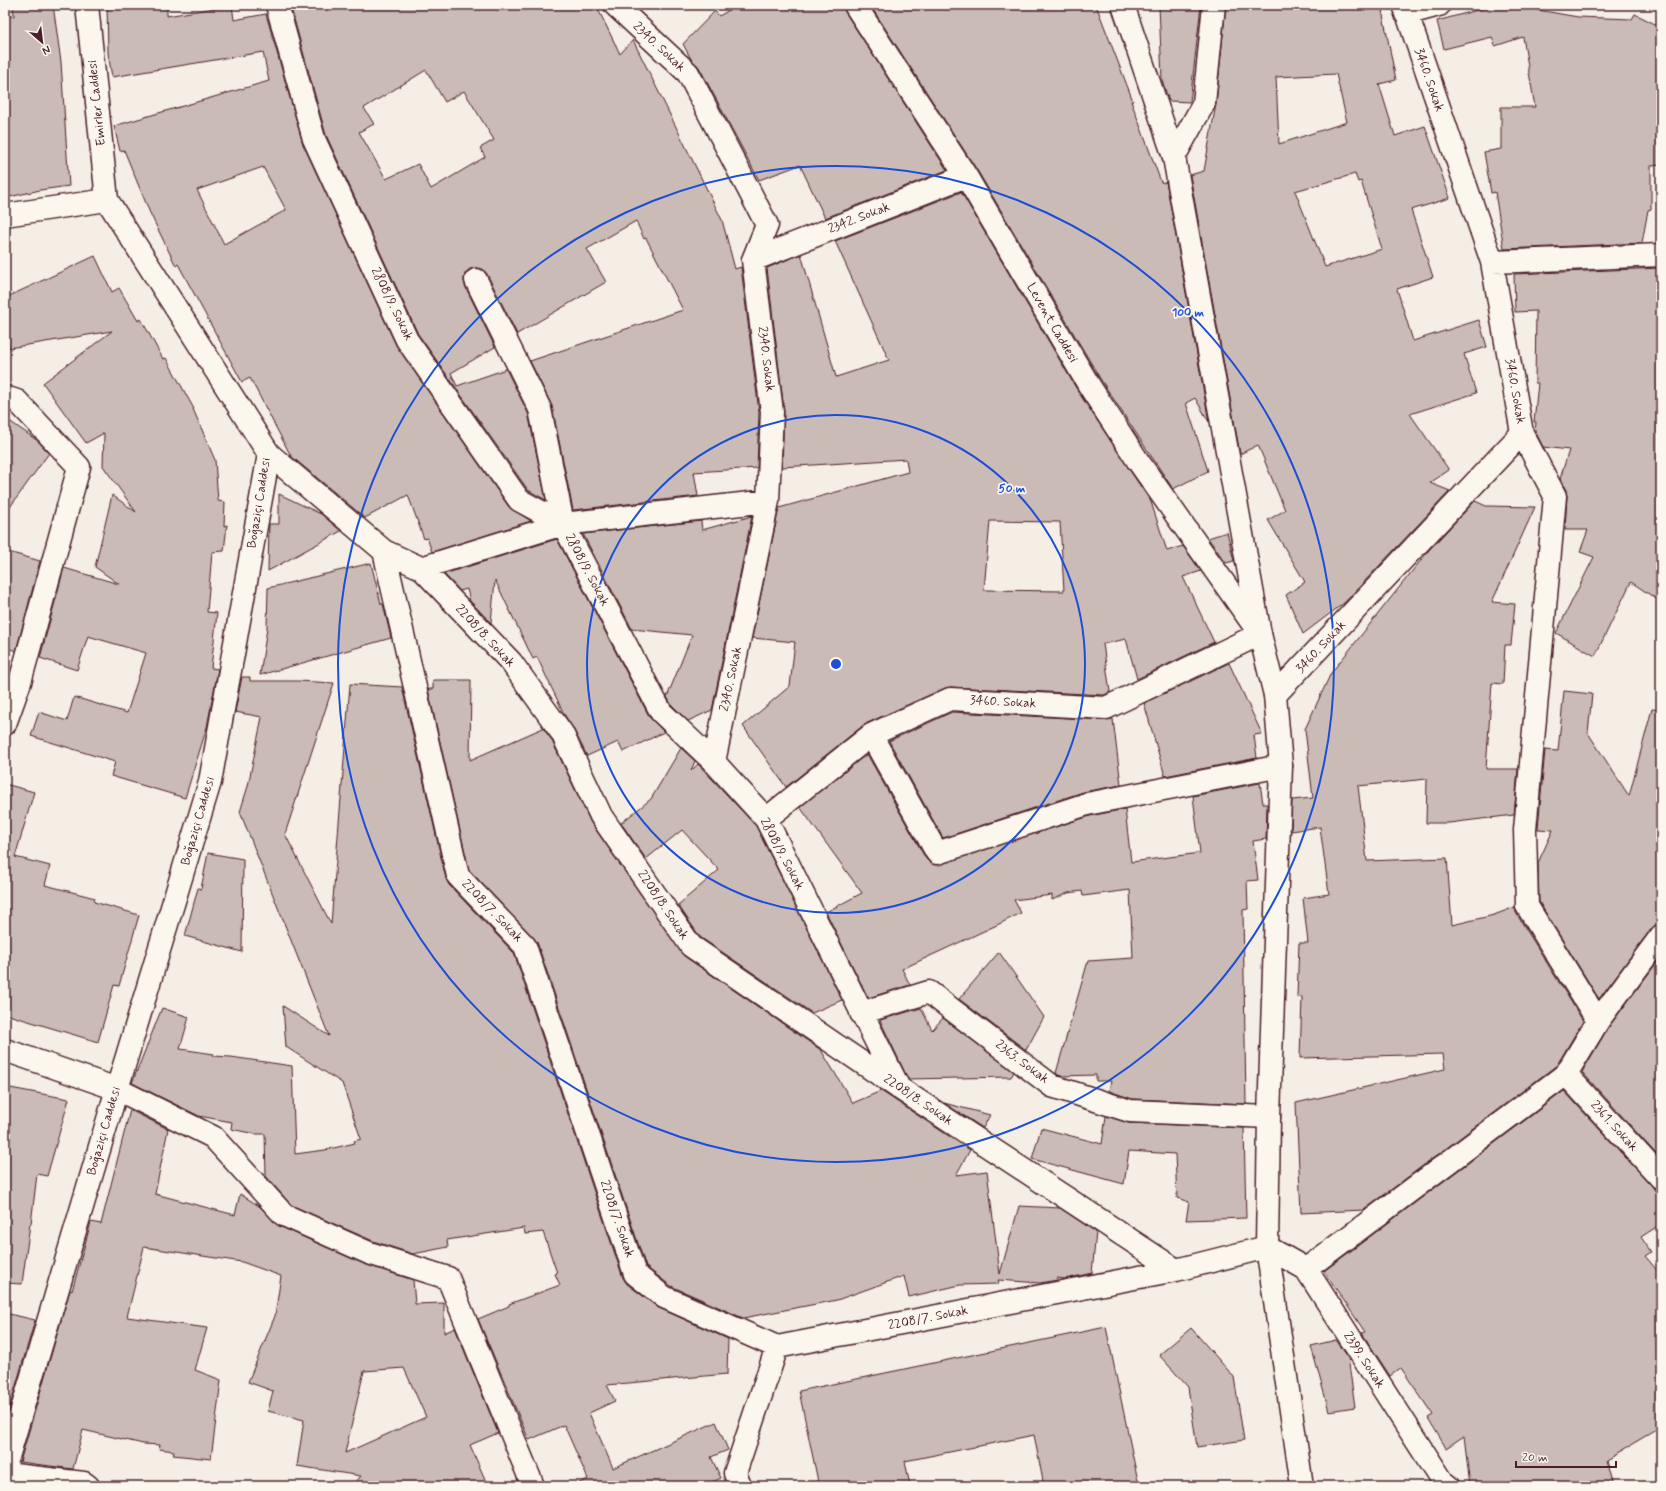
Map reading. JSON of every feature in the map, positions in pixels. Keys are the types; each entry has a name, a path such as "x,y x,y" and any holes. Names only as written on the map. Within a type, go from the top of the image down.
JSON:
{"street":[{"name":"Emirler Caddesi","path":"87,5 107,200"},
{"name":"2808/9. Sokak","path":"277,5 314,139 408,340 519,500 563,524 661,712 714,762 766,819 899,1088"},
{"name":"2340. Sokak","path":"615,5 688,74 767,225 753,260 772,412 768,501 714,762"},
{"name":"Levent Caddesi","path":"855,5 966,176 1094,393 1138,462 1260,634"},
{"path":"1123,5 1174,157 1260,634 1275,695 1281,766 1269,1117 1267,1247 1302,1486"},
{"path":"1174,157 1204,103 1214,5"},
{"path":"1405,10 1439,5"},
{"name":"3460. Sokak","path":"1275,695 1522,432 1492,262 1405,10"},
{"name":"2342. Sokak","path":"753,260 966,176"},
{"path":"5,216 107,200"},
{"name":"Boğaziçi Caddesi","path":"5,1467 210,782 269,454 107,200"},
{"path":"1492,262 1661,256"},
{"path":"476,280 540,409 563,524"},
{"path":"5,397 17,401 79,467 20,682 5,724"},
{"path":"1522,432 1555,496 1525,830 1527,906 1598,1021"},
{"name":"2208/8. Sokak","path":"269,454 384,551 421,568 511,662 562,733 602,816 690,946 899,1088 1176,1270"},
{"path":"421,568 563,524 768,501"},
{"name":"2208/7. Sokak","path":"384,551 458,876 525,946 635,1274 664,1297 777,1347 1176,1270 1267,1247"},
{"name":"3460. Sokak","path":"766,819 871,735 950,699 1106,708 1260,634"},
{"path":"871,735 936,853 1087,804 1281,766"},
{"path":"1306,1269 1566,1074 1598,1021 1661,936"},
{"name":"2363. Sokak","path":"861,1013 929,992 1052,1086 1130,1111 1269,1117"},
{"path":"5,1050 117,1089 213,1138 284,1215 369,1253 448,1278 533,1486"},
{"name":"2361. Sokak","path":"1566,1074 1661,1178"},
{"name":"2399. Sokak","path":"1267,1247 1306,1269 1443,1482 1448,1486"},
{"path":"740,1486 735,1473 777,1347"},
{"path":"5,1474 84,1483 88,1486"}],"building":[{"path":"13,5 53,5 61,62 69,186 40,190 5,198 5,16 14,16"},
{"path":"107,5 167,5 167,16 232,5 234,20 266,14 303,144 396,345 509,507 531,521 432,552 427,538 424,539 408,495 365,518 291,456 250,378 242,382 178,264 176,266 150,213 124,150 120,151 114,126 269,81 263,52 112,77 108,53","holes":["263,167 286,210 224,244 197,190"]},
{"path":"297,5 596,5 620,54 633,40 722,220 735,269 741,267 759,412 757,468 694,472 698,496 573,510 552,406 530,361 683,310 646,238 644,239 636,221 587,249 606,282 517,334 487,274 483,269 470,269 465,273 465,286 495,347 451,373 457,386 506,369 528,413 546,500 528,490 418,334 326,135 291,8","holes":["426,70 445,102 464,91 494,140 480,148 485,157 431,189 418,164 386,179 359,132 374,124 364,108"]},
{"path":"738,5 843,5 845,12 947,170 825,218 800,165 759,180 699,67 691,59 683,44 715,11 719,16"},
{"path":"870,5 1096,5 1133,101 1131,101 1161,182 1165,183 1166,181 1209,422 1195,398 1186,403 1208,471 1173,489 1101,380 977,170"},
{"path":"1159,5 1201,5 1190,102 1169,101 1162,80"},
{"path":"1226,5 1381,5 1396,80 1379,84 1395,136 1425,126 1450,198 1411,210 1433,277 1397,289 1413,341 1479,320 1487,347 1464,354 1476,393 1410,414 1449,470 1430,483 1450,491 1344,603 1303,634 1286,595 1305,582 1268,520 1285,510 1258,445 1240,454 1190,175 1204,171 1216,104","holes":["1336,74 1347,122 1279,144 1276,77","1355,174 1358,182 1361,181 1382,249 1325,267 1295,191"]},
{"path":"1496,5 1536,5 1538,10 1578,17 1632,19 1635,14 1661,27 1661,165 1651,166 1651,209 1648,210 1642,243 1504,249 1495,192 1491,193 1484,152 1501,149 1501,107 1535,107 1523,37 1495,46 1492,37 1444,49 1437,21"},
{"path":"961,192 1079,393 1151,502 1167,551 1183,546 1201,571 1183,577 1214,642 1137,679 1126,639 1103,644 1110,692 1104,695 951,687 945,688 865,724 786,787 743,726 790,686 795,642 752,638 779,508 908,472 906,459 782,467 784,410 767,268 801,254 836,377 889,360 835,241","holes":["990,521 1060,522 1064,591 984,590"]},
{"path":"95,256 112,292 119,288 138,321 141,319 163,359 166,358 194,409 215,460 218,501 225,502 224,526 227,525 224,551 212,552 207,612 217,613 211,668 218,669 207,727 185,798 111,776 115,762 31,736 39,712 67,721 74,697 127,713 146,653 88,636 77,670 40,658 64,568 119,584 95,567 112,495 136,512 103,466 104,433 86,443 43,383 112,331 9,348 5,327 5,298"},
{"path":"1661,268 1661,602 1631,582 1595,656 1556,633 1594,557 1580,552 1588,530 1565,530 1567,497 1566,490 1560,479 1569,450 1543,447 1535,431 1536,422 1534,422 1538,383 1535,383 1536,311 1515,312 1514,274"},
{"path":"5,418 38,441 49,453 5,514"},
{"path":"279,494 321,514 341,531 268,571 269,524 279,524"},
{"path":"1475,501 1486,506 1535,507 1492,602 1515,604 1511,645 1505,645 1503,684 1492,683 1486,769 1518,769 1514,815 1449,823 1426,823 1427,779 1358,786 1367,861 1447,858 1452,925 1494,915 1515,907 1516,913 1583,1021 1557,1065 1364,1210 1301,1213 1296,1103 1445,1069 1443,1054 1300,1058 1302,997 1297,997 1299,943 1308,943 1303,898 1329,894 1320,827 1291,831 1292,800 1313,798 1305,729 1331,673 1429,550"},
{"path":"752,516 712,710 688,721 671,704 667,697 692,635 632,629 583,534 701,521 702,530"},
{"path":"1227,532 1234,561 1226,563 1208,538"},
{"path":"557,539 650,718 664,732 623,752 618,742 587,756 564,714 537,657 533,659 495,580 491,623 470,601 467,589 460,591 444,574"},
{"path":"5,551 40,561 16,651 5,647"},
{"path":"371,563 391,638 260,675 267,628 268,588"},
{"path":"1229,663 1262,734 1254,735 1257,758 1165,776 1144,703"},
{"path":"242,677 250,677 250,681 334,683 285,834 331,924 350,684 402,687 446,879 449,885 514,953 623,1278 627,1284 659,1308 728,1339 727,1374 607,1385 615,1401 589,1413 613,1468 716,1422 728,1450 711,1457 721,1478 704,1486 573,1486 588,1479 564,1425 529,1440 478,1319 509,1306 509,1304 560,1285 555,1274 557,1273 543,1232 525,1234 524,1228 447,1240 448,1247 413,1254 373,1241 291,1205 266,1176 265,1134 255,1134 231,1129 232,1122 199,1116 132,1083 162,1008 189,1017 180,1049 214,1054 213,1056 231,1057 292,1066 295,1154 325,1150 355,1143 354,1141 361,1139 342,1083 286,1047 283,1006 329,1036 240,812 248,786 262,717 235,712"},
{"path":"433,680 471,680 470,760 543,728 551,739 591,823 684,956 821,1050 853,1103 881,1091 970,1150 956,1175 987,1171 1000,1274 1019,1206 1060,1208 1096,1232 1092,1273 1065,1279 1057,1278 1057,1280 1040,1283 998,1280 999,1284 960,1285 909,1297 904,1276 837,1300 743,1318 671,1286 646,1267 537,942 469,870 428,689 433,689"},
{"path":"1564,691 1592,694 1588,733 1629,796 1652,709 1661,710 1661,924 1656,925 1651,929 1599,999 1539,902 1538,863 1553,830 1538,829 1545,750 1558,751"},
{"path":"952,712 1105,720 1113,719 1121,785 1083,792 943,838 889,741"},
{"path":"681,748 695,761 691,771 698,764 756,826 842,1000 812,1013 700,937 678,905 719,870 682,830 646,859 621,823 651,799"},
{"path":"867,754 926,859 930,863 936,865 1090,816 1125,809 1131,862 1200,853 1193,796 1260,783 1263,804 1267,804 1266,839 1253,841 1258,880 1247,881 1248,909 1243,910 1246,1104 1132,1099 1109,1091 1111,1081 1096,1081 1096,1075 1060,1076 1056,1073 1088,961 1133,958 1130,890 1083,896 1082,891 1068,893 1052,900 1052,895 1014,900 1021,913 902,969 910,985 868,998 826,912 862,893 800,807"},
{"path":"5,784 34,792 15,857 50,866 45,885 95,898 94,902 139,915 119,986 114,985 98,1042 5,1014"},
{"path":"208,853 243,859 242,952 185,936 198,888 201,889"},
{"path":"999,952 1044,1017 1026,1050 959,999"},
{"path":"1661,957 1661,1154 1658,1156 1582,1072 1608,1028"},
{"path":"921,1008 932,1030 943,1018 1014,1072 1011,1077 908,1079 880,1020"},
{"path":"5,1087 69,1099 47,1176 37,1174 22,1284 5,1283"},
{"path":"1564,1091 1652,1186 1661,1200 1661,1224 1641,1237 1651,1252 1645,1256 1661,1275 1661,1427 1605,1460 1612,1486 1470,1486 1464,1436 1446,1448 1428,1418 1433,1415 1401,1368 1390,1376 1362,1333 1365,1332 1324,1271"},
{"path":"944,1103 990,1115 983,1128"},
{"path":"130,1110 168,1129 155,1194 235,1215 240,1194 259,1206 279,1226 364,1264 413,1280 415,1304 444,1303 444,1333 455,1328 498,1433 470,1445 488,1486 352,1486 361,1476 297,1466 304,1420 268,1411 273,1391 248,1382 275,1316 281,1276 242,1262 144,1247 127,1317 207,1328 195,1370 221,1380 211,1459 173,1455 174,1451 159,1449 160,1445 143,1444 83,1430 73,1469 20,1462 70,1290 72,1291 91,1222 101,1224","holes":["404,1368 426,1417 345,1453 364,1371"]},
{"path":"1106,1116 1129,1123 1244,1128 1246,1218 1186,1220 1189,1202 1177,1198 1175,1154 1129,1151 1124,1184 1032,1159 1041,1128 1102,1144"},
{"path":"5,1313 35,1320 5,1423"},
{"path":"1106,1327 1139,1486 1044,1486 1034,1435 905,1461 910,1486 819,1486 799,1391"},
{"path":"1191,1328 1234,1377 1244,1440 1197,1447 1188,1387 1159,1355"},
{"path":"1336,1340 1348,1357 1355,1407 1329,1411 1311,1346"}]}
